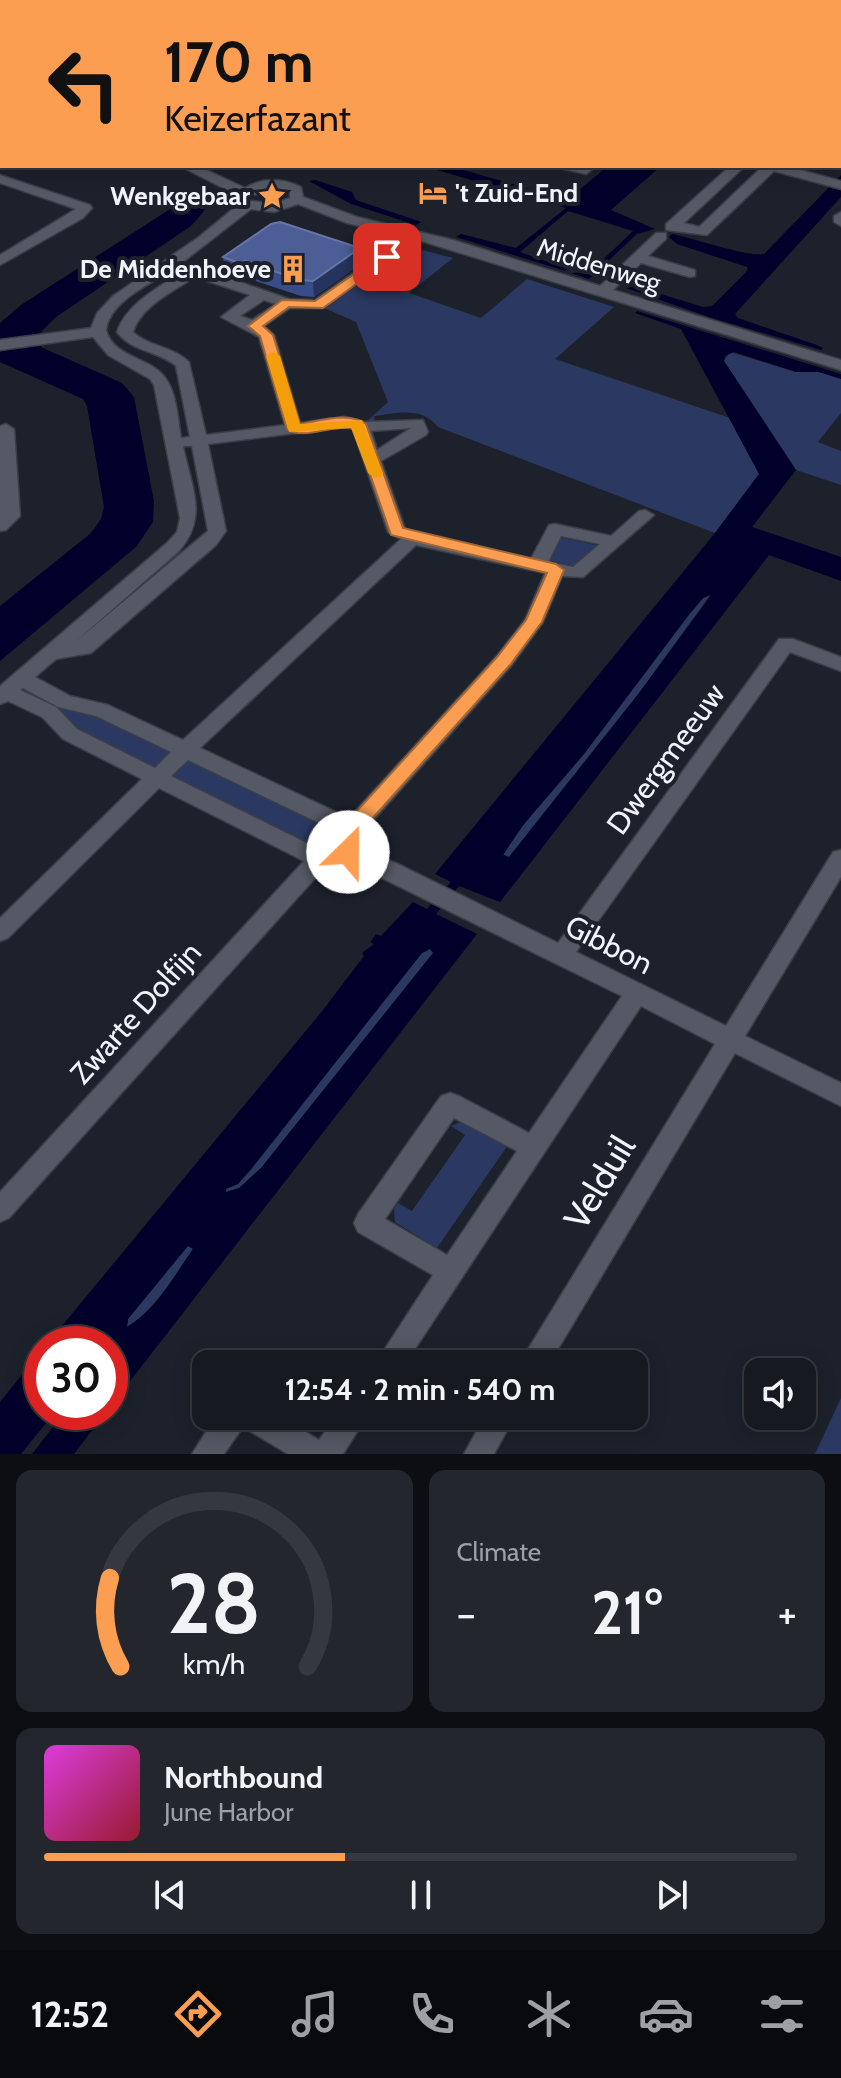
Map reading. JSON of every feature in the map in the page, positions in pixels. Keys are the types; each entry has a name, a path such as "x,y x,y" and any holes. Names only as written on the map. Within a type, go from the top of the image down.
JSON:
{"street":[{"path":"192,168 254,198 292,202 296,190 274,183"},
{"path":"10,689 173,547 185,533 189,518 160,380 151,371 113,352 98,332 99,321 109,308 186,253 274,183 283,168"},
{"path":"566,168 578,171 588,168"},
{"path":"603,291 736,168"},
{"path":"669,229 702,232 769,168"},
{"path":"778,168 836,184"},
{"path":"0,179 85,208 1,260"},
{"name":"Middenweg","path":"292,202 416,235 841,365"},
{"path":"172,263 287,303 318,305 416,235"},
{"path":"639,258 690,273"},
{"path":"52,653 84,648 215,535 216,522 182,361 132,340 125,328 133,314 194,271"},
{"path":"261,295 228,317 254,326 266,335 294,429"},
{"path":"254,326 287,303"},
{"path":"0,345 98,332"},
{"path":"175,444 344,422 357,423 397,532 577,573 645,515"},
{"path":"361,427 413,422 420,428 420,432 371,460"},
{"path":"0,526 11,516 6,502 2,429"},
{"path":"10,689 49,712 70,734 319,859 348,852 352,829 504,661 534,622 555,529 614,542"},
{"path":"0,932 186,749 413,538"},
{"name":"Dwergmeeuw","path":"561,956 786,644 841,664"},
{"path":"10,689 101,710 352,829"},
{"name":"Gibbon","path":"348,852 841,1095"},
{"name":"Velduil","path":"541,1350 841,858"},
{"name":"Zwarte Dolfijn","path":"0,1210 319,859"},
{"path":"399,1350 636,994"},
{"path":"452,1272 367,1223 450,1104 534,1148"},
{"path":"206,1454 224,1430"},
{"path":"275,1430 315,1454"},
{"path":"326,1454 343,1430"},
{"path":"478,1454 493,1430"}],"shaded area":[{"path":"431,168 456,168 562,198 573,195 606,168 659,168 611,210 655,229 637,234 589,279 571,273 590,272 633,231 568,211 520,252 567,269 565,271 456,237 461,234 516,248 566,208"},
{"path":"841,175 841,197 735,314 738,318 817,345 823,348 821,350 709,317 626,288 635,286 703,307 712,306 747,271 747,267 677,244 669,237 672,234 732,250 764,254"},
{"path":"315,180 352,192 356,200 421,222 416,225 351,204 309,181"},
{"path":"195,193 209,193 209,198 191,226 56,317 39,334 41,347 122,383 134,397 154,501 153,522 136,547 0,661 0,606 91,533 101,519 104,507 87,406 83,399 0,362 0,323 21,305"},
{"path":"411,247 453,258 409,293 481,318 527,279 614,307 555,359 730,418 759,474 715,533 438,427 424,416 400,413 374,416 375,422 365,423 388,402 356,322 322,307"},
{"path":"637,311 841,374 841,379 819,372 796,372 734,352 725,356 724,361 796,470 752,527 841,557 841,581 769,555 500,902 459,886 436,914 477,934 128,1384 128,1326 164,1292 193,1249 188,1246 128,1319 127,1326 62,1326 323,1010 364,956 362,953 374,944 370,942 376,934 381,936 413,902 427,909 451,882 435,874 715,533 759,474 681,329 635,313","holes":["711,595 639,693 509,857 503,855 688,616 703,598","430,949 433,953 261,1168 239,1188 226,1192 252,1168 422,953"]},
{"path":"730,352 796,372 819,372 841,379 841,413 818,442 841,451 841,485 796,470 724,361"},
{"path":"555,539 600,546 577,566 545,560"},
{"path":"711,594 639,693 509,857 503,854 524,824 584,754 688,616 703,598"},
{"path":"49,700 103,717 174,751 157,769 82,733 44,704"},
{"path":"186,759 328,826 309,847 170,778"},
{"path":"430,949 433,953 261,1168 239,1188 227,1192 225,1189 238,1184 252,1168 422,953"},
{"path":"468,1119 510,1142 437,1248 395,1222 394,1209 398,1203 412,1211 465,1135 451,1126"},
{"path":"188,1245 193,1249 146,1311 128,1326 128,1319"},
{"path":"24,1372 24,1430 40,1430 21,1454 0,1454 0,1402"},
{"path":"841,1398 841,1454 815,1454"},
{"path":"51,1430 92,1430 74,1454 32,1454"}],"building":[{"path":"280,222 360,248 313,281 223,257 271,224"}],"slow traffic":[{"path":"273,356 294,429 357,423 361,427 375,473"}],"place":[{"name":"'t Zuid-End","path":"433,193"},
{"name":"Wenkgebaar","path":"272,196"},
{"name":"De Middenhoeve","path":"293,269"}],"route":[{"path":"348,852 352,829 504,661 534,622 556,570 397,532 361,427 357,423 344,422 294,429 266,335 254,326 287,303 318,305 387,257"}]}
